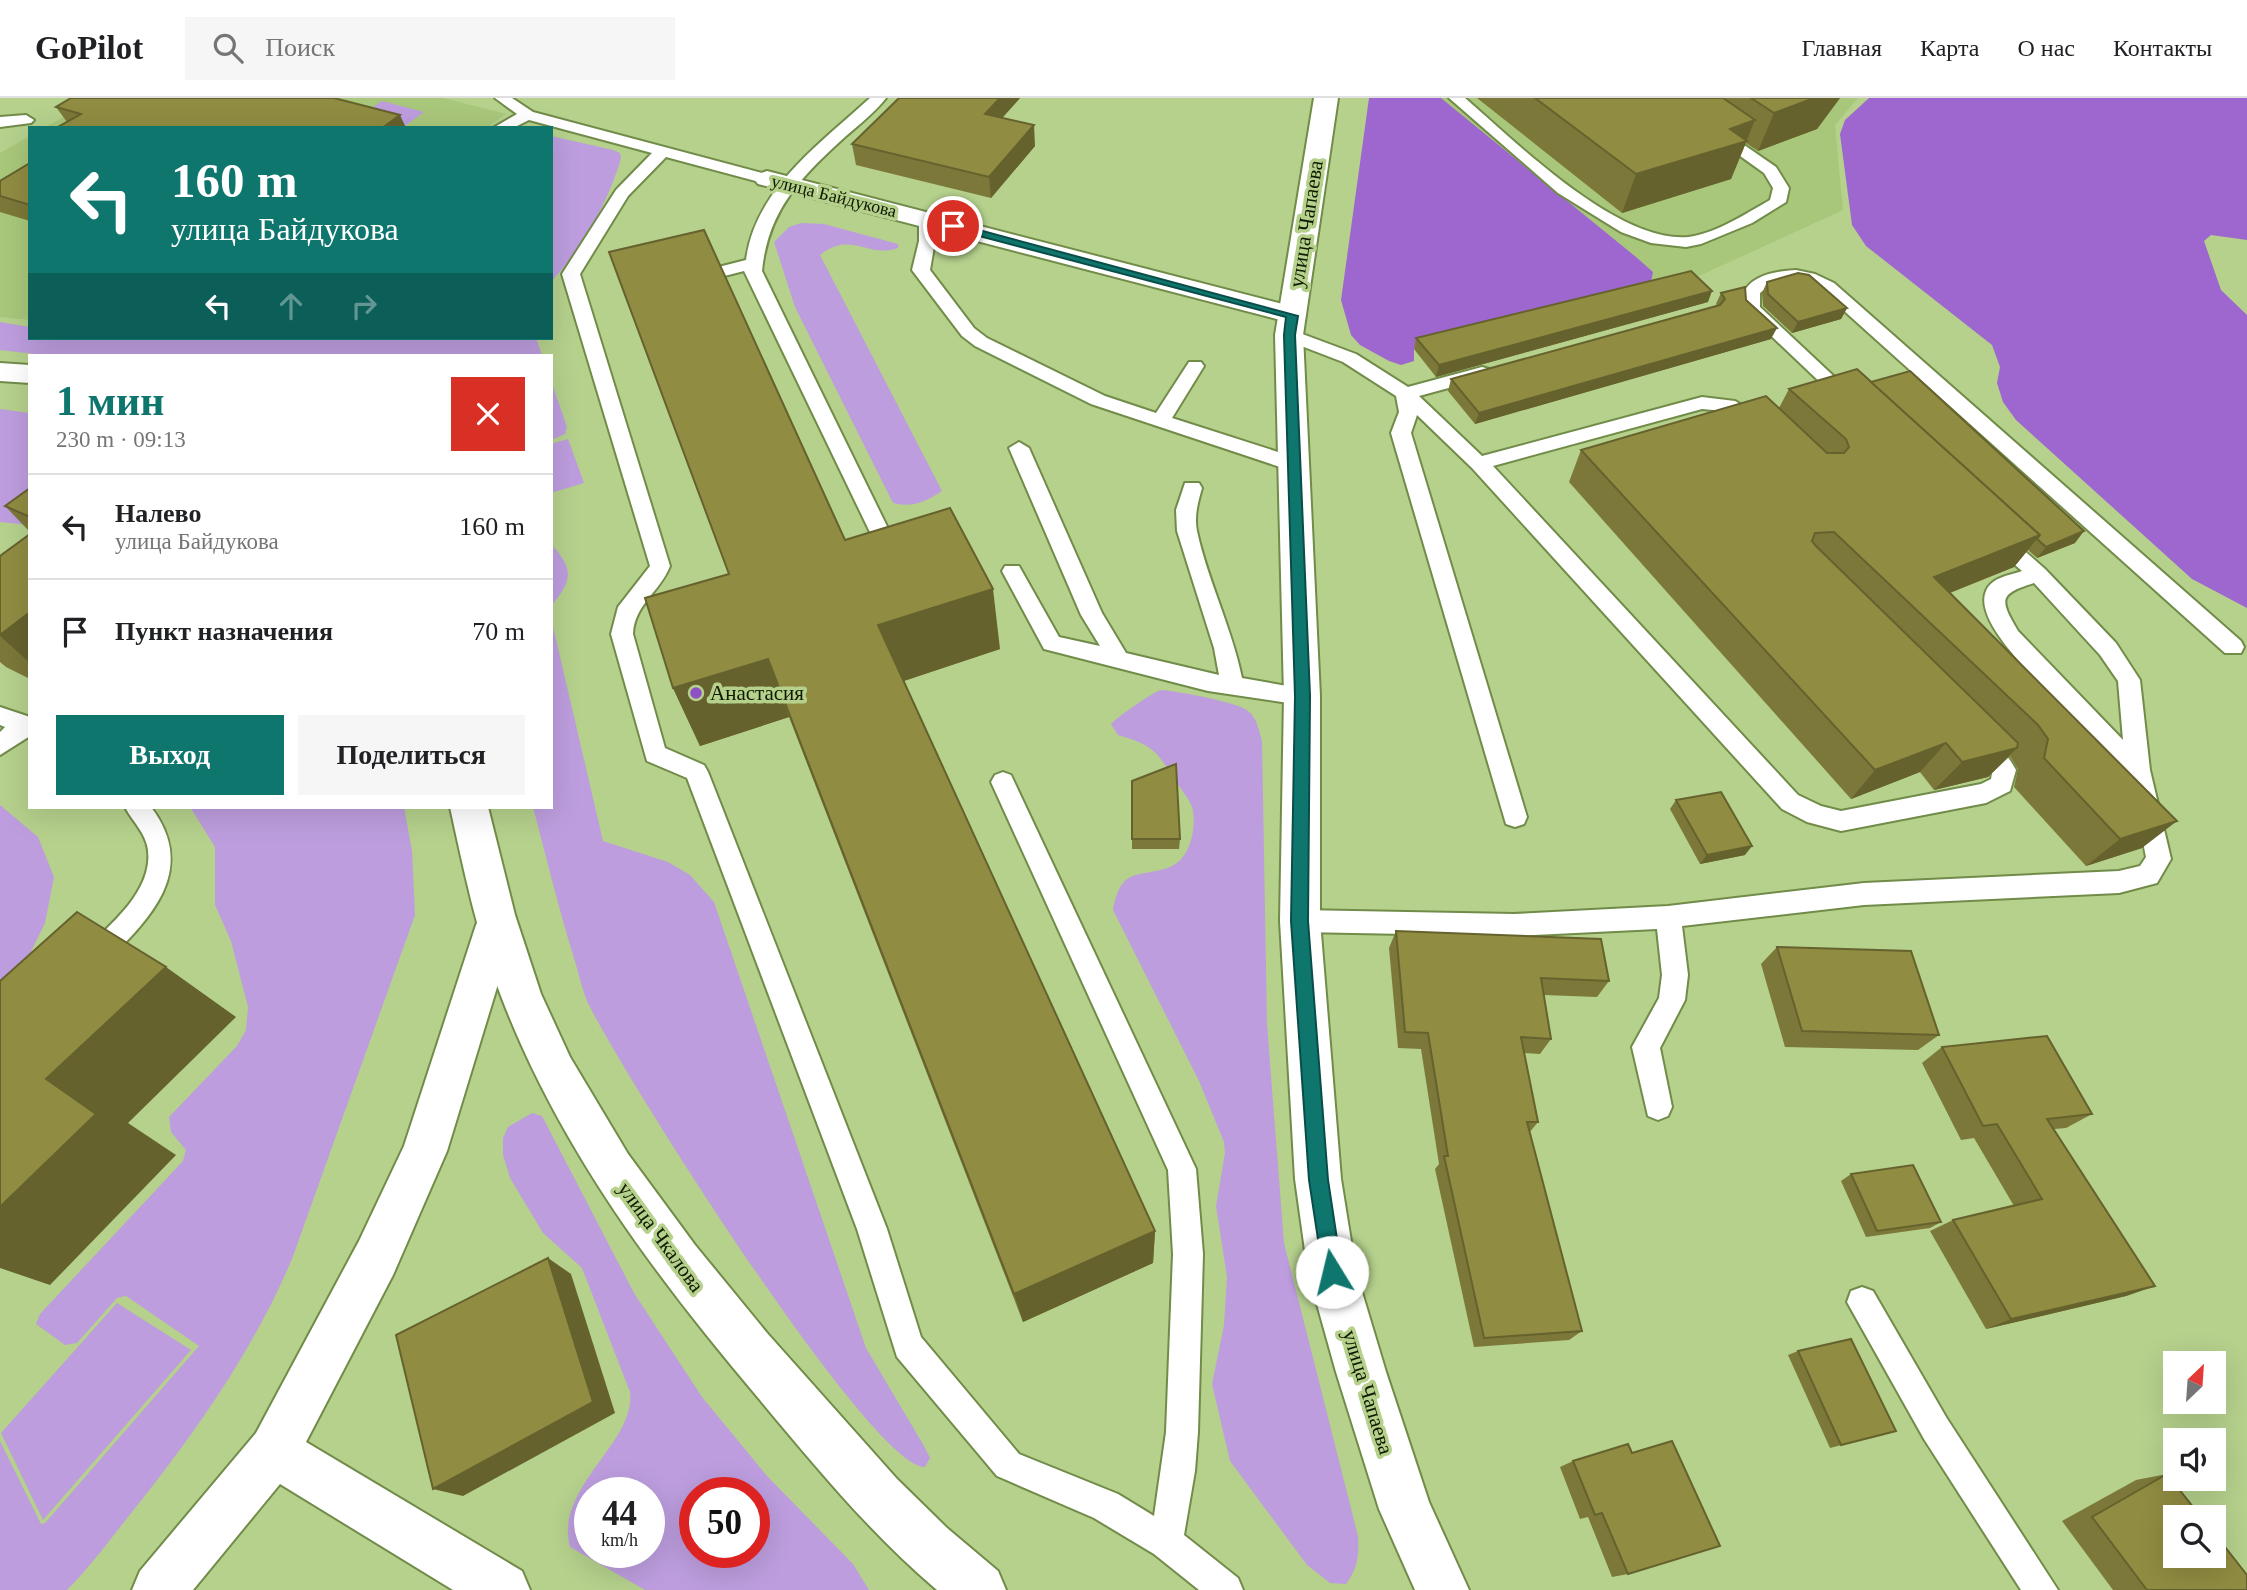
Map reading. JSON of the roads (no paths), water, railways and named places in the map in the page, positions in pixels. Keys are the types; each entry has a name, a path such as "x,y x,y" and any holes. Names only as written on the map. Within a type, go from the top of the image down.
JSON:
{"main road":[{"name":"улица Чапаева","path":"1326,98 1291,325 1293,464 1302,696 1300,921 1318,1180 1332,1272 1405,1509 1442,1590"},
{"name":"улица Байдукова","path":"778,181 927,219 1291,325"},
{"path":"0,372 28,374"},
{"name":"улица Чкалова","path":"469,809 496,925 530,1019 563,1088 628,1195 703,1296 835,1450 946,1562 979,1590"},
{"path":"159,1590 274,1451 376,1258 425,1152 496,925"},
{"path":"274,1451 502,1590"}],"lane":[{"name":"улица Байдукова","path":"502,98 528,115 778,181"},
{"path":"879,98 778,181 757,234 753,271 891,555"},
{"path":"1456,98 1583,204 1613,222 1659,241 1688,242 1778,202 1781,188 1770,170 1666,98"},
{"path":"504,126 528,115"},
{"path":"0,122 26,120"},
{"path":"663,152 622,194 571,274 660,566 653,580 625,610 621,620 622,634 655,754 696,772 872,1229 908,1346 1008,1465 1106,1506 1166,1542 1226,1590"},
{"path":"927,219 921,270 932,289 968,332 999,352 1098,400 1293,464"},
{"path":"680,283 753,263"},
{"path":"1861,411 1752,309 1749,299 1751,290 1758,284 1796,275 1828,287 2233,647"},
{"path":"1291,325 1324,345 1360,361 1405,394 1459,448 1479,463 1790,802 1816,815 1841,821 1986,793 2002,784 2004,770 1960,724"},
{"path":"1162,419 1195,366"},
{"path":"1405,394 1497,368"},
{"path":"1405,394 1408,412 1401,433 1515,817"},
{"path":"1479,463 1702,403 1728,405 1750,415 1769,433"},
{"path":"1019,448 1093,615 1119,659"},
{"path":"1192,488 1186,510 1187,531 1220,631 1233,687"},
{"path":"1300,921 1514,925 1668,917 1864,894 2119,882 2148,875 2159,859 2138,771 2129,680 2108,649 2038,574 1980,523"},
{"path":"1012,571 1052,643 1233,687 1302,696"},
{"path":"2038,574 2001,586 1995,593 1996,613 2010,637 2138,771"},
{"path":"0,716 27,726"},
{"path":"0,746 27,726"},
{"path":"1003,782 1182,1169 1188,1254 1182,1432 1179,1471 1166,1542"},
{"path":"69,980 146,905 156,882 160,851 146,817 139,809"},
{"path":"1658,1107 1646,1047 1672,1000 1675,975 1668,917"},
{"path":"1861,1302 1935,1428 2041,1590"}],"place":[{"name":"Анастасия","path":"696,693"}]}
